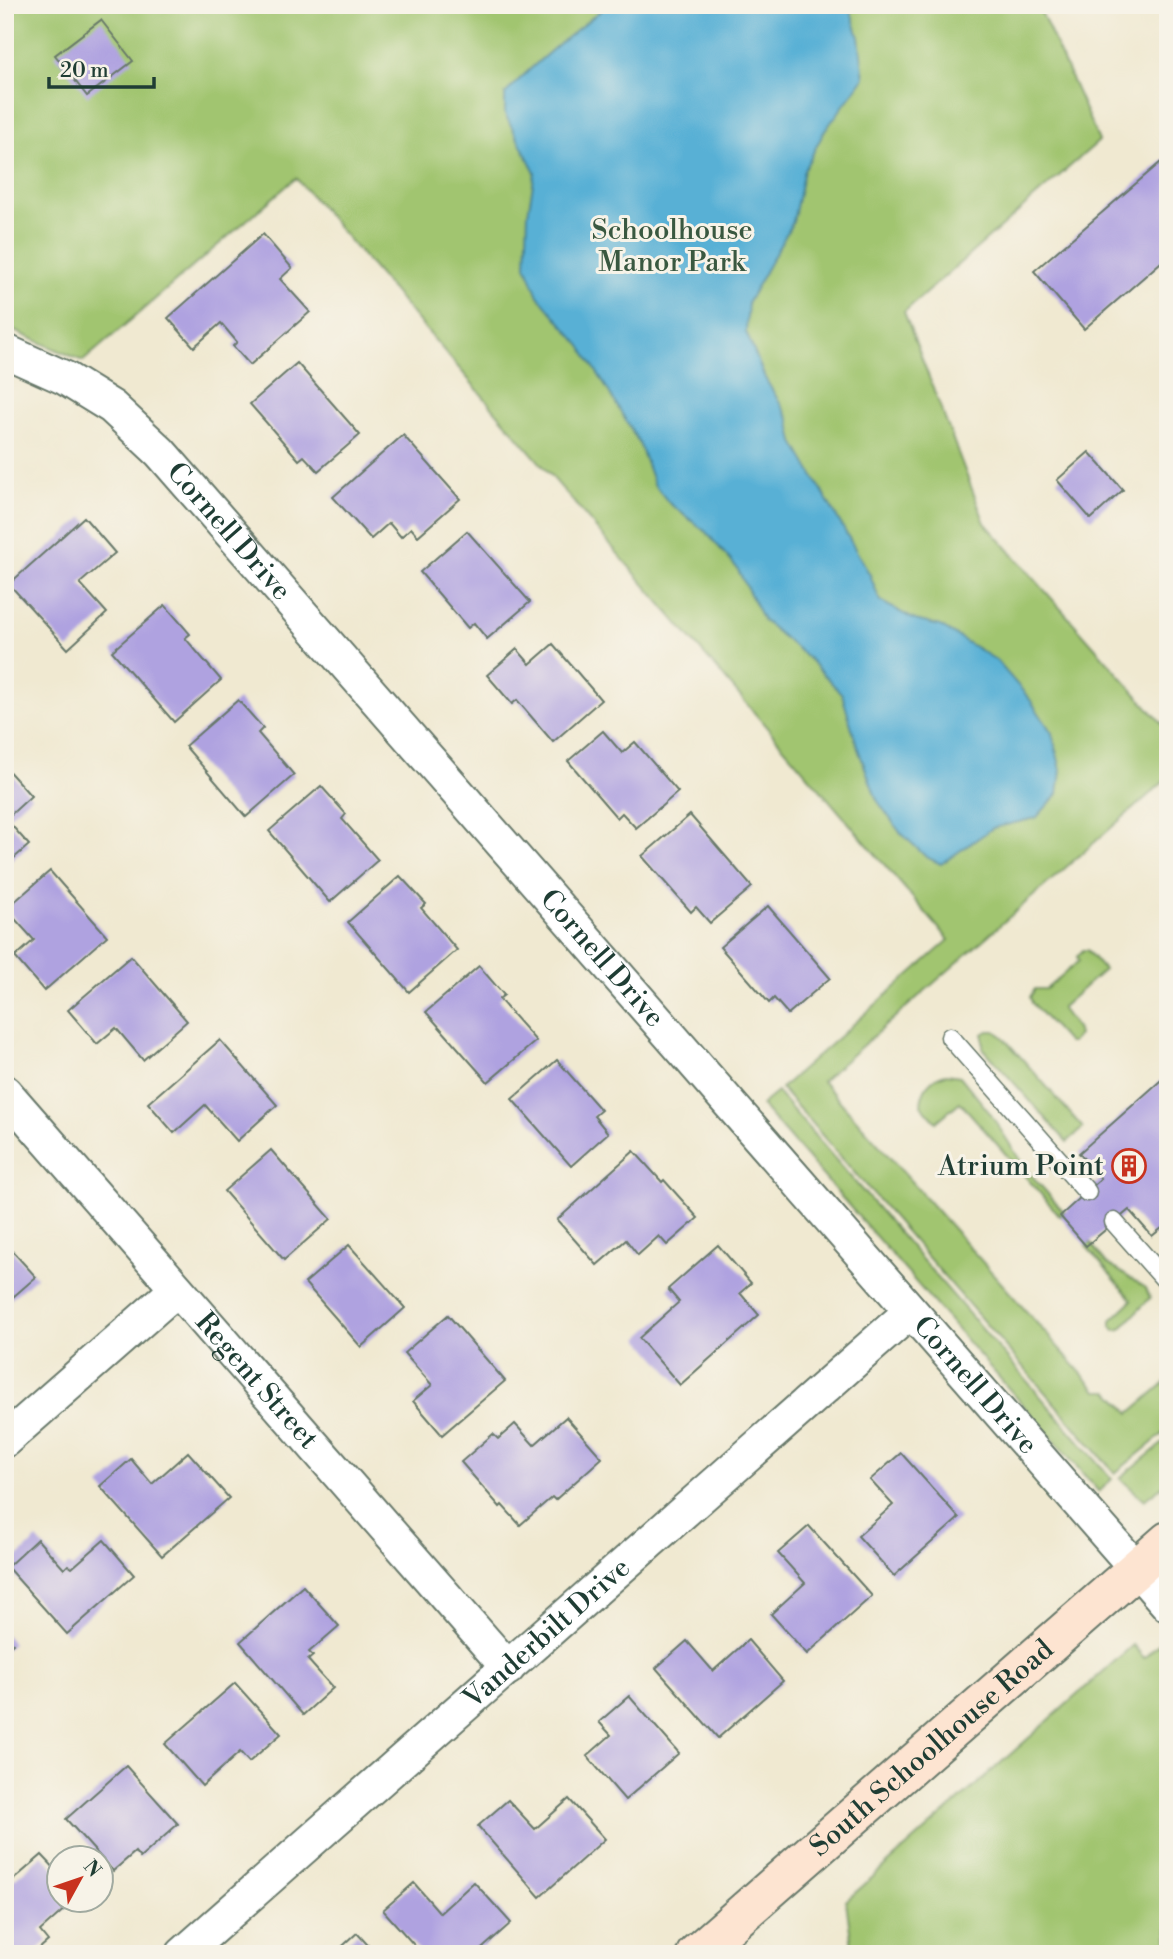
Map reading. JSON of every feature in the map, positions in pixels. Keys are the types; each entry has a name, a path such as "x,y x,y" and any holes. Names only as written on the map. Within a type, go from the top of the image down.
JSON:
{"street":[{"name":"Cornell Drive","path":"5,351 65,378 112,407 160,452 1168,1605"},
{"name":"Regent Street","path":"5,1092 508,1668"},
{"path":"5,1440 176,1290"},
{"name":"Vanderbilt Drive","path":"183,1954 910,1312"},
{"name":"South Schoolhouse Road","path":"696,1954 1168,1541"}],"lane":[{"path":"950,1037 1087,1192"},
{"path":"1114,1222 1168,1283"}],"green space":[{"name":"Schoolhouse Manor Park","path":"5,5 1038,5 1099,141 904,312 985,523 1168,730 1168,778 822,1081 1097,1391 1109,1391 1130,1413 1168,1380 1168,1430 1115,1473 781,1088 949,940 296,178 83,361 5,327"},
{"path":"1083,950 1087,950 1104,970 1061,1008 1078,1035 1072,1043 1068,1043 1032,1003 1030,997 1035,989 1046,989 1079,961 1077,957"},
{"path":"995,1031 1003,1037 1083,1128 1067,1142 983,1048 983,1034"},
{"path":"946,1074 960,1076 990,1113 1025,1168 1064,1212 1060,1216 960,1102 936,1122 921,1105 928,1085 935,1078"},
{"path":"777,1092 1112,1479 1099,1492 761,1105"},
{"path":"1090,1242 1106,1263 1146,1288 1150,1298 1121,1329 1115,1330 1111,1326 1111,1320 1132,1300 1086,1246"},
{"path":"1168,1439 1168,1482 1144,1500 1120,1478"},
{"path":"1163,1640 1168,1646 1168,1954 853,1954 846,1901 1133,1645 1144,1658"}],"water":[{"path":"608,5 849,5 859,37 864,78 824,132 804,170 793,222 748,302 746,332 765,378 789,418 794,442 870,575 880,601 915,620 940,626 996,660 1029,698 1052,733 1061,770 1058,794 1036,818 993,828 941,864 926,857 899,831 877,800 842,694 809,659 763,620 737,568 706,532 669,503 654,484 639,443 581,346 538,296 526,265 528,213 535,172 505,114 505,94 542,59"}],"building":[{"path":"101,20 133,61 87,96 55,55"},
{"path":"1168,156 1168,256 1084,329 1034,271"},
{"path":"263,234 292,268 280,279 310,312 250,365 233,346 237,342 221,323 194,347 168,318"},
{"path":"297,363 360,435 318,471 304,456 299,460 250,404"},
{"path":"403,435 460,499 418,536 411,528 401,537 389,523 371,539 333,497"},
{"path":"1089,452 1123,490 1091,519 1057,480"},
{"path":"84,517 115,553 80,583 107,613 68,649 9,584"},
{"path":"467,531 530,602 487,639 474,623 468,628 420,572"},
{"path":"165,605 190,634 185,638 221,680 174,722 112,651"},
{"path":"553,644 601,700 553,742 517,700 512,704 487,675 517,649 530,664"},
{"path":"238,700 263,728 258,733 294,775 246,817 185,746"},
{"path":"603,731 622,753 635,742 678,792 636,828 622,813 617,818 568,761"},
{"path":"5,767 31,796 6,819 29,845 5,866"},
{"path":"321,786 346,814 342,819 378,860 330,902 269,831"},
{"path":"690,815 752,887 710,923 696,907 691,912 642,856"},
{"path":"50,871 107,936 44,991 15,957 34,940 6,909"},
{"path":"400,876 426,904 421,908 457,950 409,992 348,922"},
{"path":"768,906 830,978 788,1014 774,998 769,1003 720,947"},
{"path":"131,956 187,1021 143,1060 116,1028 97,1044 68,1010"},
{"path":"479,966 504,995 499,999 536,1041 488,1082 426,1012"},
{"path":"220,1040 277,1105 237,1141 205,1105 174,1133 148,1103"},
{"path":"557,1060 601,1110 594,1116 608,1133 571,1166 512,1099"},
{"name":"Atrium Point","path":"1168,1074 1168,1223 1152,1236 1129,1210 1086,1246 1060,1216 1101,1179 1079,1153"},
{"path":"271,1150 331,1219 284,1260 224,1191"},
{"path":"634,1151 698,1218 667,1245 659,1236 638,1255 626,1240 597,1265 557,1220"},
{"path":"5,1243 36,1277 5,1304"},
{"path":"349,1245 405,1308 361,1347 305,1283"},
{"path":"718,1245 751,1283 740,1293 759,1315 680,1385 639,1338 679,1302 668,1289"},
{"path":"448,1315 505,1381 442,1435 413,1401 432,1385 404,1353"},
{"path":"566,1417 602,1458 555,1500 552,1497 520,1525 502,1505 500,1507 461,1462 493,1434 498,1439 515,1424 534,1445"},
{"path":"188,1452 229,1498 162,1556 100,1486 131,1459 152,1484"},
{"path":"901,1453 959,1518 894,1576 858,1536 893,1505 870,1480"},
{"path":"809,1526 872,1596 807,1654 771,1614 805,1583 778,1553"},
{"path":"37,1539 64,1569 68,1565 72,1568 104,1540 134,1575 67,1634 7,1567"},
{"path":"303,1586 339,1626 309,1652 313,1656 308,1660 333,1688 303,1715 240,1642"},
{"path":"5,1634 13,1643 5,1650"},
{"path":"748,1640 783,1681 718,1738 656,1668 687,1641 713,1671"},
{"path":"235,1683 281,1734 249,1762 240,1752 202,1786 165,1744"},
{"path":"629,1696 679,1753 625,1800 587,1756 611,1735 599,1722"},
{"path":"126,1766 178,1824 140,1858 135,1852 116,1868 116,1843 88,1843 66,1819"},
{"path":"569,1799 605,1839 540,1897 478,1826 508,1800 535,1829"},
{"path":"42,1855 46,1859 46,1913 60,1913 40,1931 48,1941 33,1954 11,1954 5,1948 5,1887"},
{"path":"474,1882 511,1923 476,1954 422,1954 383,1910 414,1883 440,1913"},
{"path":"357,1933 376,1954 334,1954"}],"place":[{"name":"Atrium Point","path":"1129,1166"}]}
